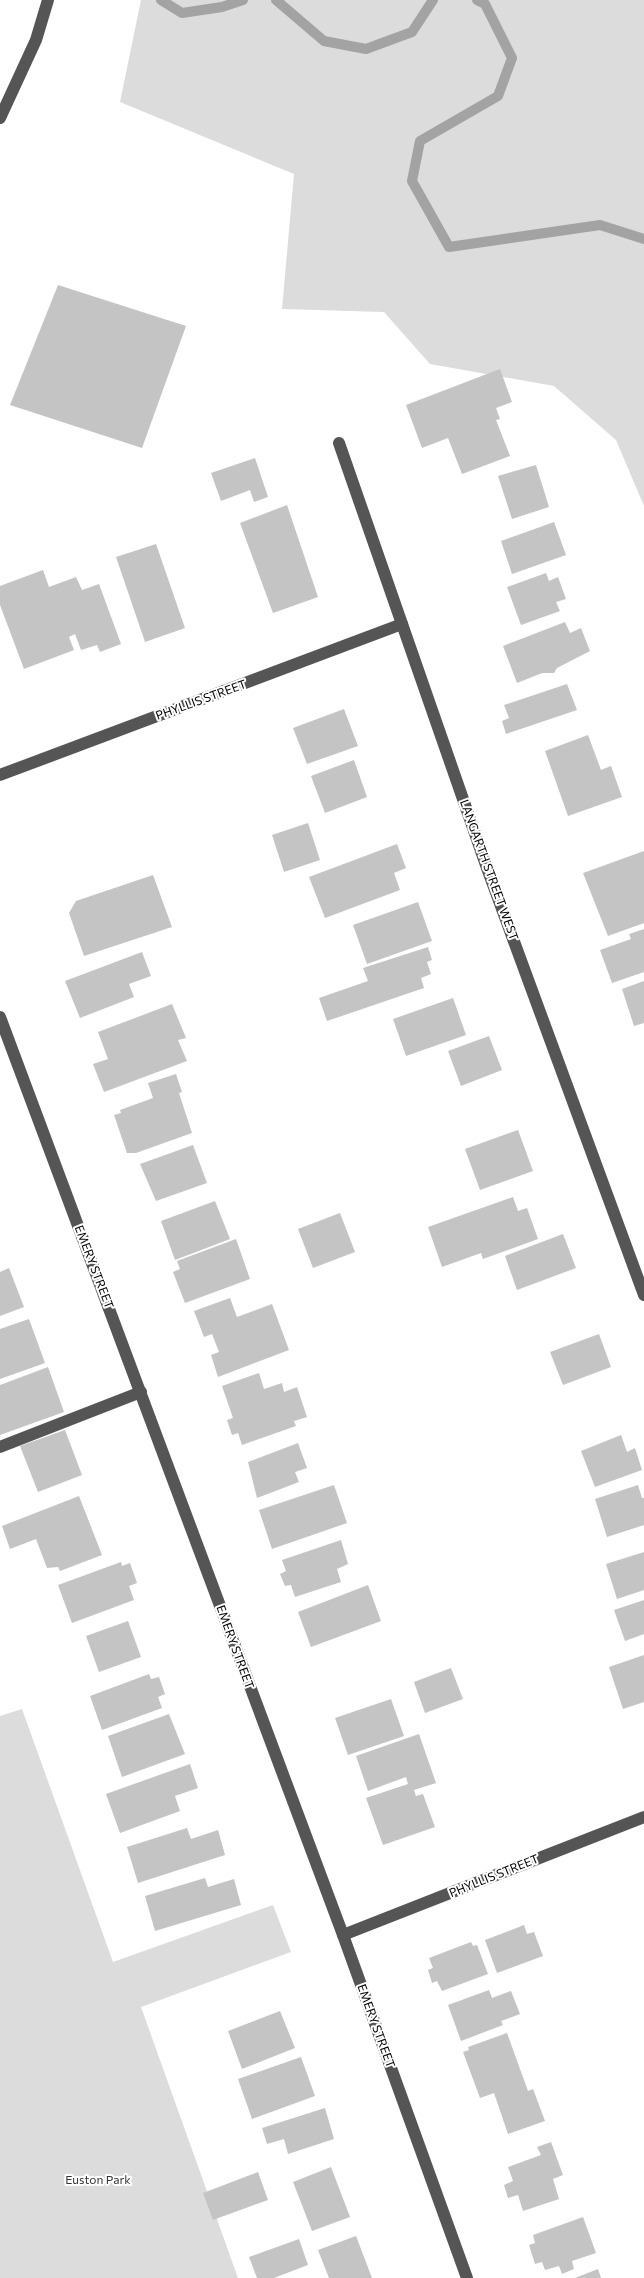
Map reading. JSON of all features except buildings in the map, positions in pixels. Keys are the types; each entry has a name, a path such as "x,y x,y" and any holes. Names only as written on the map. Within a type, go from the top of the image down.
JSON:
{"street":[{"path":"0,118 36,40 48,0"},
{"name":"LANGARTH STREET WEST","path":"339,443 487,868 644,1295"},
{"name":"PHYLLIS STREET","path":"0,775 402,624"},
{"name":"EMERY STREET","path":"0,1017 343,1935 467,2278"},
{"path":"0,1447 141,1392"},
{"name":"PHYLLIS STREET","path":"343,1935 644,1816"}],"green space":[{"path":"141,0 644,0 644,506 616,440 554,386 430,364 384,312 282,309 294,174 120,102"},
{"name":"Euston Park","path":"22,1709 113,1962 273,1905 291,1952 141,2007 238,2278 0,2278 0,1716"}],"waterway":[{"path":"161,0 182,13 222,7 243,0"},
{"path":"276,0 324,41 366,49 412,32 433,0"},
{"path":"477,0 485,4 512,58 498,96 420,141 412,181 449,247 600,225 644,239"}]}
